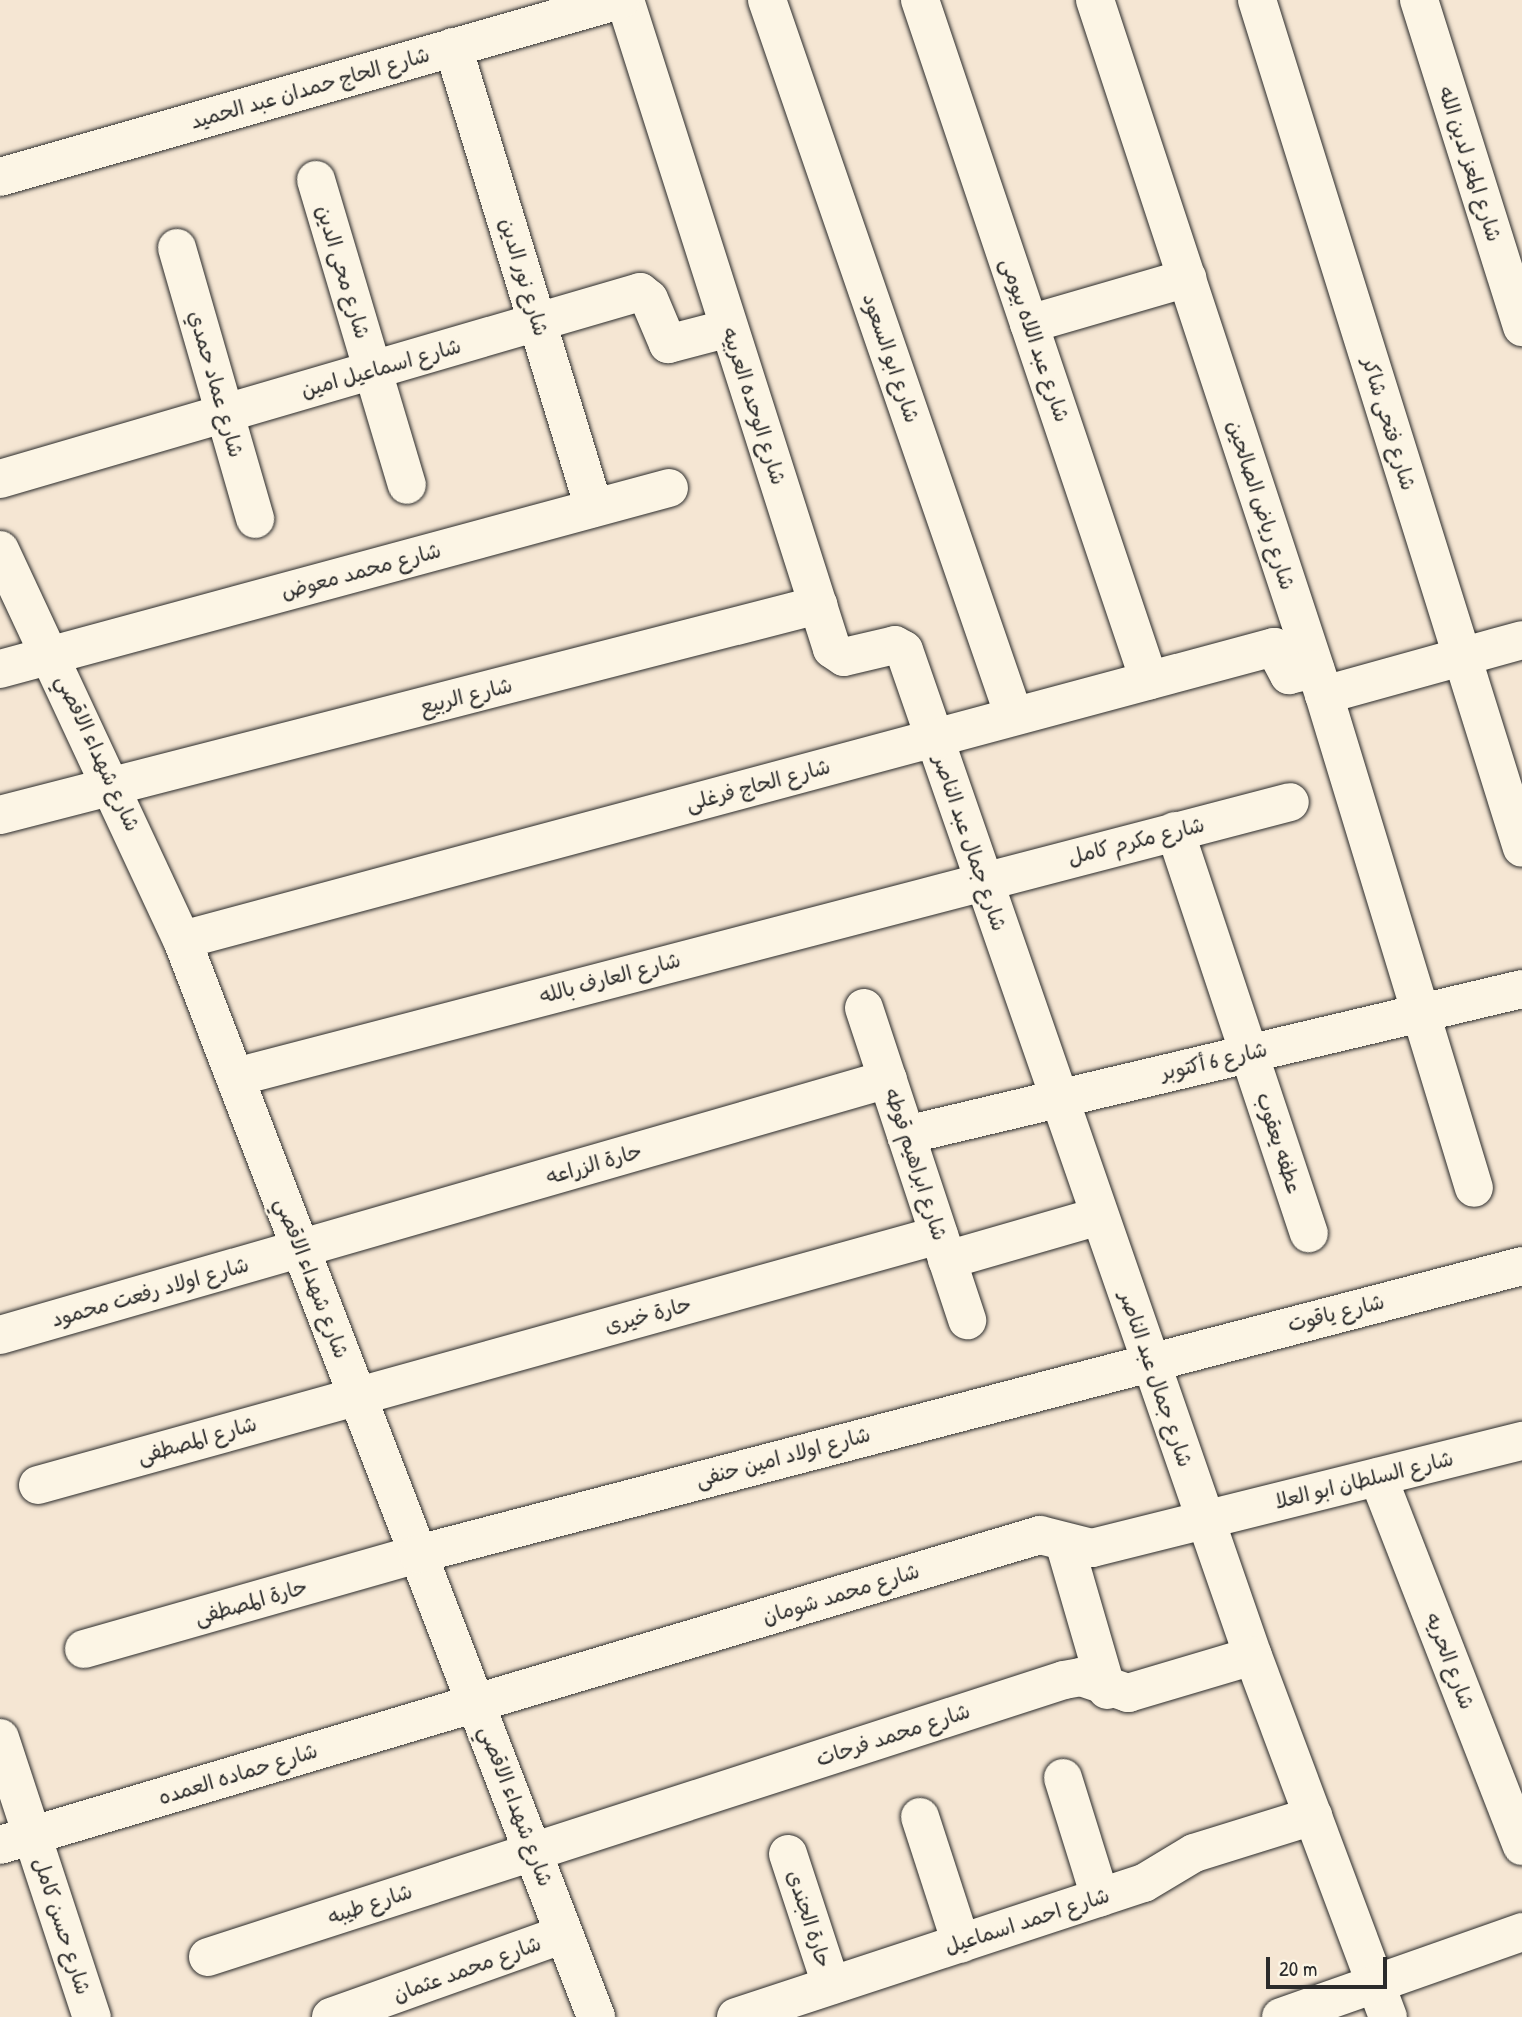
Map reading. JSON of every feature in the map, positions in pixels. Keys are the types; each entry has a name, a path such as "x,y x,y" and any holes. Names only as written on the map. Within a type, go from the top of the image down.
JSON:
{"street":[{"name":"شارع الحاج حمدان عبد الحميد","path":"0,177 622,0"},
{"name":"شارع الوحده العربيه","path":"622,0 818,605 839,656 902,648 934,737"},
{"name":"شارع ابو السعود","path":"768,0 1014,716"},
{"name":"شارع عبد اللاه بيومى","path":"920,0 1149,680"},
{"name":"شارع رياض الصالحين","path":"1095,0 1320,682 1474,1188"},
{"name":"شارع فتحى شاكر","path":"1257,0 1522,848"},
{"name":"شارع المعز لدين الله","path":"1419,0 1522,327"},
{"name":"شارع نور الدين","path":"453,47 594,508"},
{"name":"شارع محى الدين","path":"316,180 407,485"},
{"name":"شارع عماد حمدي","path":"177,248 255,519"},
{"path":"1029,324 1186,278"},
{"name":"شارع اسماعيل امين","path":"0,479 640,292 649,299 668,344 729,328"},
{"name":"شارع محمد معوض","path":"0,669 670,488"},
{"name":"شارع شهداء الاقصي","path":"0,550 53,654 182,940 596,2017"},
{"name":"شارع الربيع","path":"0,815 818,605"},
{"path":"1320,682 1462,657 1522,640"},
{"name":"شارع الحاج فرغلى","path":"182,940 1274,647 1289,675 1320,682"},
{"name":"شارع جمال عبد الناصر","path":"934,737 1253,1656 1381,2001"},
{"name":"شارع مكرم كامل","path":"983,880 1290,802"},
{"name":"عطفه يعقوب","path":"1175,831 1309,1233"},
{"name":"شارع العارف بالله","path":"236,1077 983,880"},
{"name":"شارع 6 أكتوبر","path":"906,1135 1522,989"},
{"name":"شارع ابراهيم قوطه","path":"864,1008 967,1320"},
{"name":"حارة الزراعه","path":"300,1249 888,1079"},
{"name":"حارة خيرى","path":"357,1395 943,1247 1099,1216"},
{"name":"شارع اولاد رفعت محمود","path":"0,1335 300,1249"},
{"name":"شارع ياقوت","path":"1149,1360 1522,1266"},
{"name":"شارع اولاد امين حنفى","path":"418,1554 1149,1360"},
{"name":"شارع المصطفى","path":"37,1485 357,1395"},
{"name":"شارع السلطان ابو العلا","path":"1205,1520 1522,1441"},
{"name":"شارع الحريه","path":"1378,1477 1522,1846"},
{"name":"شارع محمد شومان","path":"477,1704 1041,1535 1092,1548 1205,1520"},
{"path":"1064,1542 1107,1690"},
{"name":"حارة المصطفى","path":"84,1649 418,1554"},
{"name":"شارع محمد فرحات","path":"533,1851 1064,1679 1081,1677 1107,1690 1128,1693 1253,1656"},
{"name":"شارع حماده العمده","path":"16,1840 477,1704"},
{"name":"شارع حسن كامل","path":"0,1738 16,1840 92,2017"},
{"path":"1063,1778 1100,1897"},
{"name":"شارع احمد اسماعيل","path":"736,2017 1144,1883 1195,1853 1313,1816"},
{"path":"920,1817 961,1943"},
{"name":"شارع طيبه","path":"208,1956 533,1851"},
{"name":"حارة الجندى","path":"788,1854 831,1985"},
{"path":"1281,2017 1381,2001 1522,1932"},
{"name":"شارع محمد عثمان","path":"331,2017 564,1934"}]}
